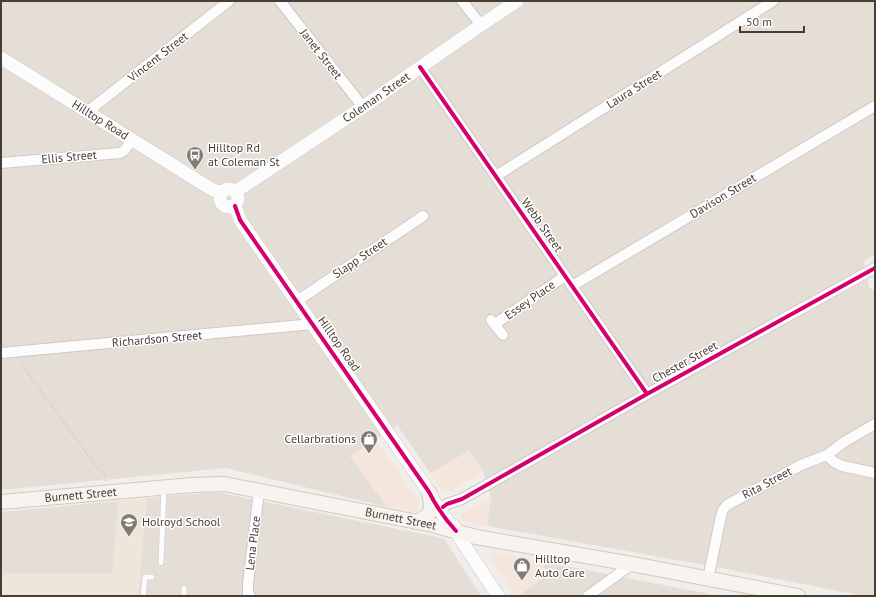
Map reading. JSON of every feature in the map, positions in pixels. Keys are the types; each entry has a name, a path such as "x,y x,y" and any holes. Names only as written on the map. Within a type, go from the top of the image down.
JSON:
{"main road":[{"name":"Burnett Street","path":"1,502 192,485 224,484 416,522 476,536 632,564 796,596"},
{"path":"416,522 425,518 430,512 431,508 428,492"}],"street":[{"name":"Vincent Street","path":"87,112 229,1"},
{"name":"Janet Street","path":"280,1 363,107"},
{"path":"462,1 481,25"},
{"name":"Coleman Street","path":"236,192 363,107 516,1"},
{"name":"Laura Street","path":"496,176 772,1"},
{"name":"Hilltop Road","path":"1,58 213,190 222,192"},
{"name":"Webb Street","path":"420,67 647,394"},
{"name":"Davison Street","path":"572,286 875,106"},
{"name":"Ellis Street","path":"1,163 120,153 125,150 131,140"},
{"path":"227,189 236,192 238,200 235,206 229,208 223,206 220,201 222,192 227,189"},
{"name":"Hilltop Road","path":"235,206 240,220 428,492 443,517 456,531"},
{"name":"Slapp Street","path":"297,301 423,216"},
{"name":"Chester Street","path":"443,507 447,504 462,499 647,394 875,268"},
{"name":"Essey Place","path":"503,335 493,322 565,276"},
{"name":"Richardson Street","path":"1,353 313,324"},
{"name":"Rita Street","path":"708,579 721,516 727,505 801,465 827,455 844,442 875,424"},
{"path":"827,455 834,462 842,466 875,473"},
{"name":"Lena Place","path":"250,596 248,593 248,584 259,491"},
{"name":"Hilltop Road","path":"428,492 437,499 443,507 456,531 497,593"},
{"path":"588,596 632,564"}],"lane":[{"path":"161,563 164,488"},
{"path":"143,596 145,577 152,577"},
{"path":"184,588 184,596"}],"path":[{"path":"21,364 97,467 105,474 107,483"}],"shaded area":[{"path":"1,1 875,1 875,254 864,261 869,287 875,291 875,596 864,596 721,568 487,526 491,498 483,472 469,451 430,473 397,425 350,456 387,507 226,468 1,490"},
{"path":"375,439 418,500 419,507 416,512 387,507 350,456"},
{"path":"469,451 483,472 450,491 443,490 430,473"},
{"path":"216,492 442,538 445,540 481,596 138,596 147,498"},
{"name":"Holroyd School","path":"147,498 138,596 1,596 1,573 112,573 119,501"},
{"path":"491,498 487,526 464,522 459,515"},
{"path":"119,501 112,573 1,573 1,512"},
{"path":"490,552 540,561 550,574 516,596 488,555"},
{"path":"540,561 720,596 518,596 549,574"}],"cycle path":[{"path":"420,67 647,394"},
{"path":"235,206 240,220 429,492 441,513 456,531"},
{"path":"443,507 447,504 462,499 647,394 875,268"}],"place":[{"name":"Hilltop Rd at Coleman St","path":"195,170"},
{"name":"Cellarbrations","path":"369,454"},
{"name":"Holroyd School","path":"129,537"},
{"name":"Hilltop Auto Care","path":"522,581"}]}
